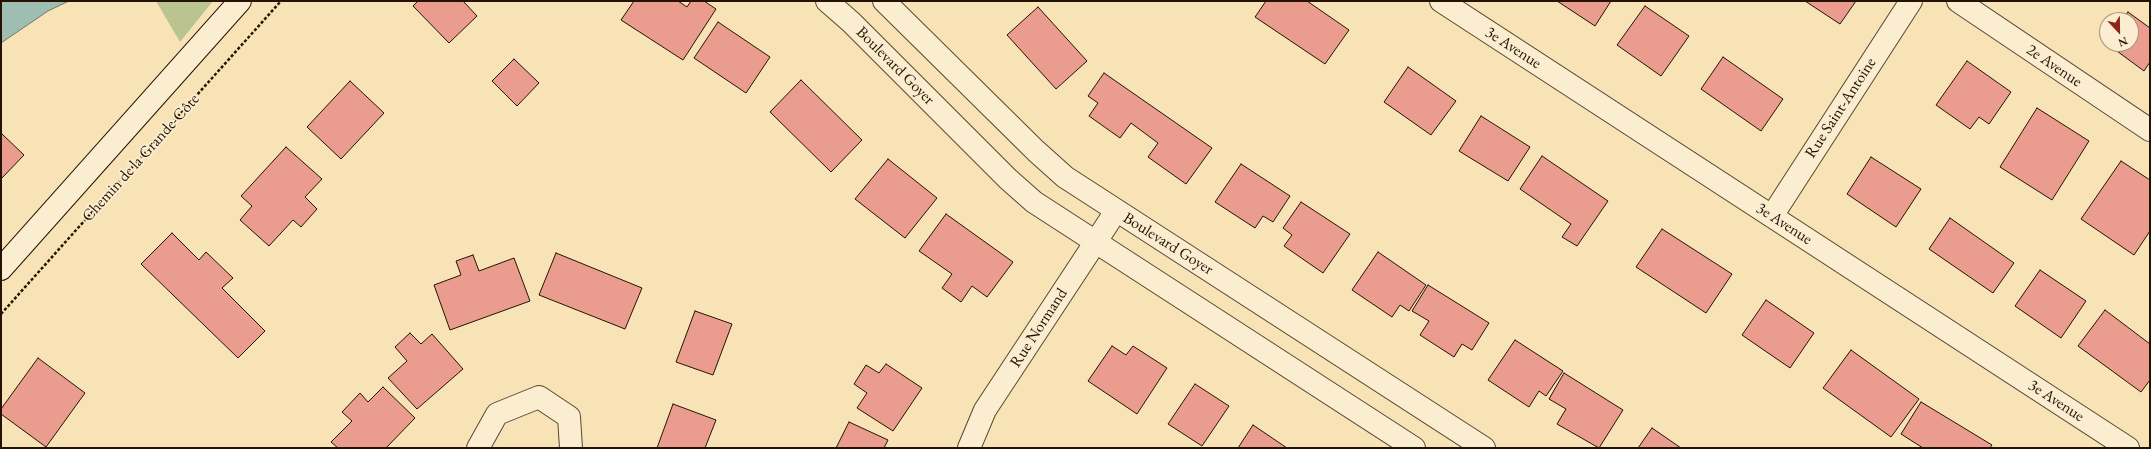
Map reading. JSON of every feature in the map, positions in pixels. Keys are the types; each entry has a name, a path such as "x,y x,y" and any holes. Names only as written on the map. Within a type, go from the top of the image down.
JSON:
{"street":[{"name":"Chemin de la Grande-Côte","path":"1,269 240,1"},
{"name":"Boulevard Goyer","path":"827,1 851,22 1021,191 1051,215 1414,448"},
{"name":"Boulevard Goyer","path":"884,1 1050,164 1084,191 1484,448"},
{"name":"3e Avenue","path":"1441,1 2128,448"},
{"name":"Rue Saint-Antoine","path":"1772,216 1911,1"},
{"name":"2e Avenue","path":"1958,1 2150,130"},
{"name":"Rue Normand","path":"969,448 985,410 1116,211"},
{"path":"478,448 497,414 539,397 569,417 571,448"}],"path":[{"name":"Chemin de la Grande-Côte","path":"1,314 280,1"}],"green space":[{"path":"156,1 213,1 180,42"}],"shaded area":[{"path":"1,1 69,1 48,11 1,43"}],"building":[{"path":"418,1 463,1 477,16 449,43 413,6"},
{"path":"634,1 678,1 687,7 691,1 704,1 716,9 683,60 621,20"},
{"path":"1266,1 1307,1 1349,30 1325,64 1255,17"},
{"path":"1557,1 1611,1 1595,26"},
{"path":"1805,1 1856,1 1840,24"},
{"path":"1645,6 1689,36 1661,76 1617,45"},
{"path":"1038,7 1087,61 1056,89 1007,35"},
{"path":"2139,20 2150,28 2150,62 2144,71 2118,52 2139,52"},
{"path":"718,22 770,57 746,93 694,58"},
{"path":"1723,57 1783,99 1761,131 1701,89"},
{"path":"514,59 539,83 517,106 492,81"},
{"path":"1967,61 2011,92 1989,124 1979,117 1970,129 1936,105"},
{"path":"1408,67 1456,101 1431,135 1384,102"},
{"path":"1104,73 1212,148 1186,184 1148,157 1158,143 1131,123 1120,138 1089,116 1098,103 1088,96"},
{"path":"801,80 862,140 831,172 770,112"},
{"path":"350,81 384,113 341,159 307,127"},
{"path":"2037,108 2089,141 2052,200 2000,167"},
{"path":"1481,116 1530,147 1508,181 1459,151"},
{"path":"1,133 24,155 1,179"},
{"path":"286,147 322,179 305,197 317,209 301,227 293,220 269,246 240,220 252,206 241,196"},
{"path":"1542,156 1608,201 1577,246 1562,237 1571,224 1520,189"},
{"path":"1871,157 1921,189 1896,227 1847,194"},
{"path":"888,159 937,198 905,238 855,199"},
{"path":"2121,161 2150,180 2150,231 2134,255 2081,219"},
{"path":"1241,164 1290,196 1273,222 1263,216 1255,228 1215,202"},
{"path":"1301,202 1350,234 1323,273 1284,246 1292,235 1283,228"},
{"path":"946,214 1013,262 987,297 972,286 961,302 942,288 952,274 919,251"},
{"path":"1950,218 2014,263 1993,293 1929,249"},
{"path":"1662,229 1732,274 1706,313 1636,267"},
{"path":"172,233 199,260 206,252 233,278 222,288 265,331 238,358 141,264"},
{"path":"1378,252 1426,285 1409,311 1400,305 1392,317 1352,290"},
{"path":"556,253 642,288 625,329 539,295"},
{"path":"473,255 479,271 514,258 530,301 450,330 434,285 461,275 456,261"},
{"path":"2040,270 2086,301 2061,338 2015,306"},
{"path":"1428,285 1489,323 1472,350 1462,344 1454,357 1420,335 1429,321 1412,311"},
{"path":"1766,300 1814,333 1790,368 1742,335"},
{"path":"2105,310 2150,344 2150,380 2141,392 2078,346"},
{"path":"695,311 732,324 713,375 676,362"},
{"path":"410,333 421,344 432,334 463,369 417,409 388,378 407,361 395,347"},
{"path":"1515,340 1563,371 1546,396 1539,391 1529,407 1488,380"},
{"path":"1112,346 1126,355 1133,346 1167,368 1137,414 1088,381"},
{"path":"1851,350 1919,399 1891,437 1823,388"},
{"path":"38,358 85,393 46,447 1,414 1,409"},
{"path":"886,364 922,388 893,431 857,408 867,393 854,384 866,365 879,373"},
{"path":"1564,373 1623,410 1599,448 1557,424 1566,409 1549,399"},
{"path":"1195,384 1229,406 1202,446 1168,424"},
{"path":"383,387 415,418 386,448 338,448 331,442 352,421 342,412 360,393 368,402"},
{"path":"1921,402 1992,445 1990,448 1923,448 1901,434"},
{"path":"673,404 716,420 705,448 657,448"},
{"path":"849,422 888,440 884,448 836,448"},
{"path":"1253,425 1287,448 1238,448"},
{"path":"1652,428 1681,448 1638,448"}]}
